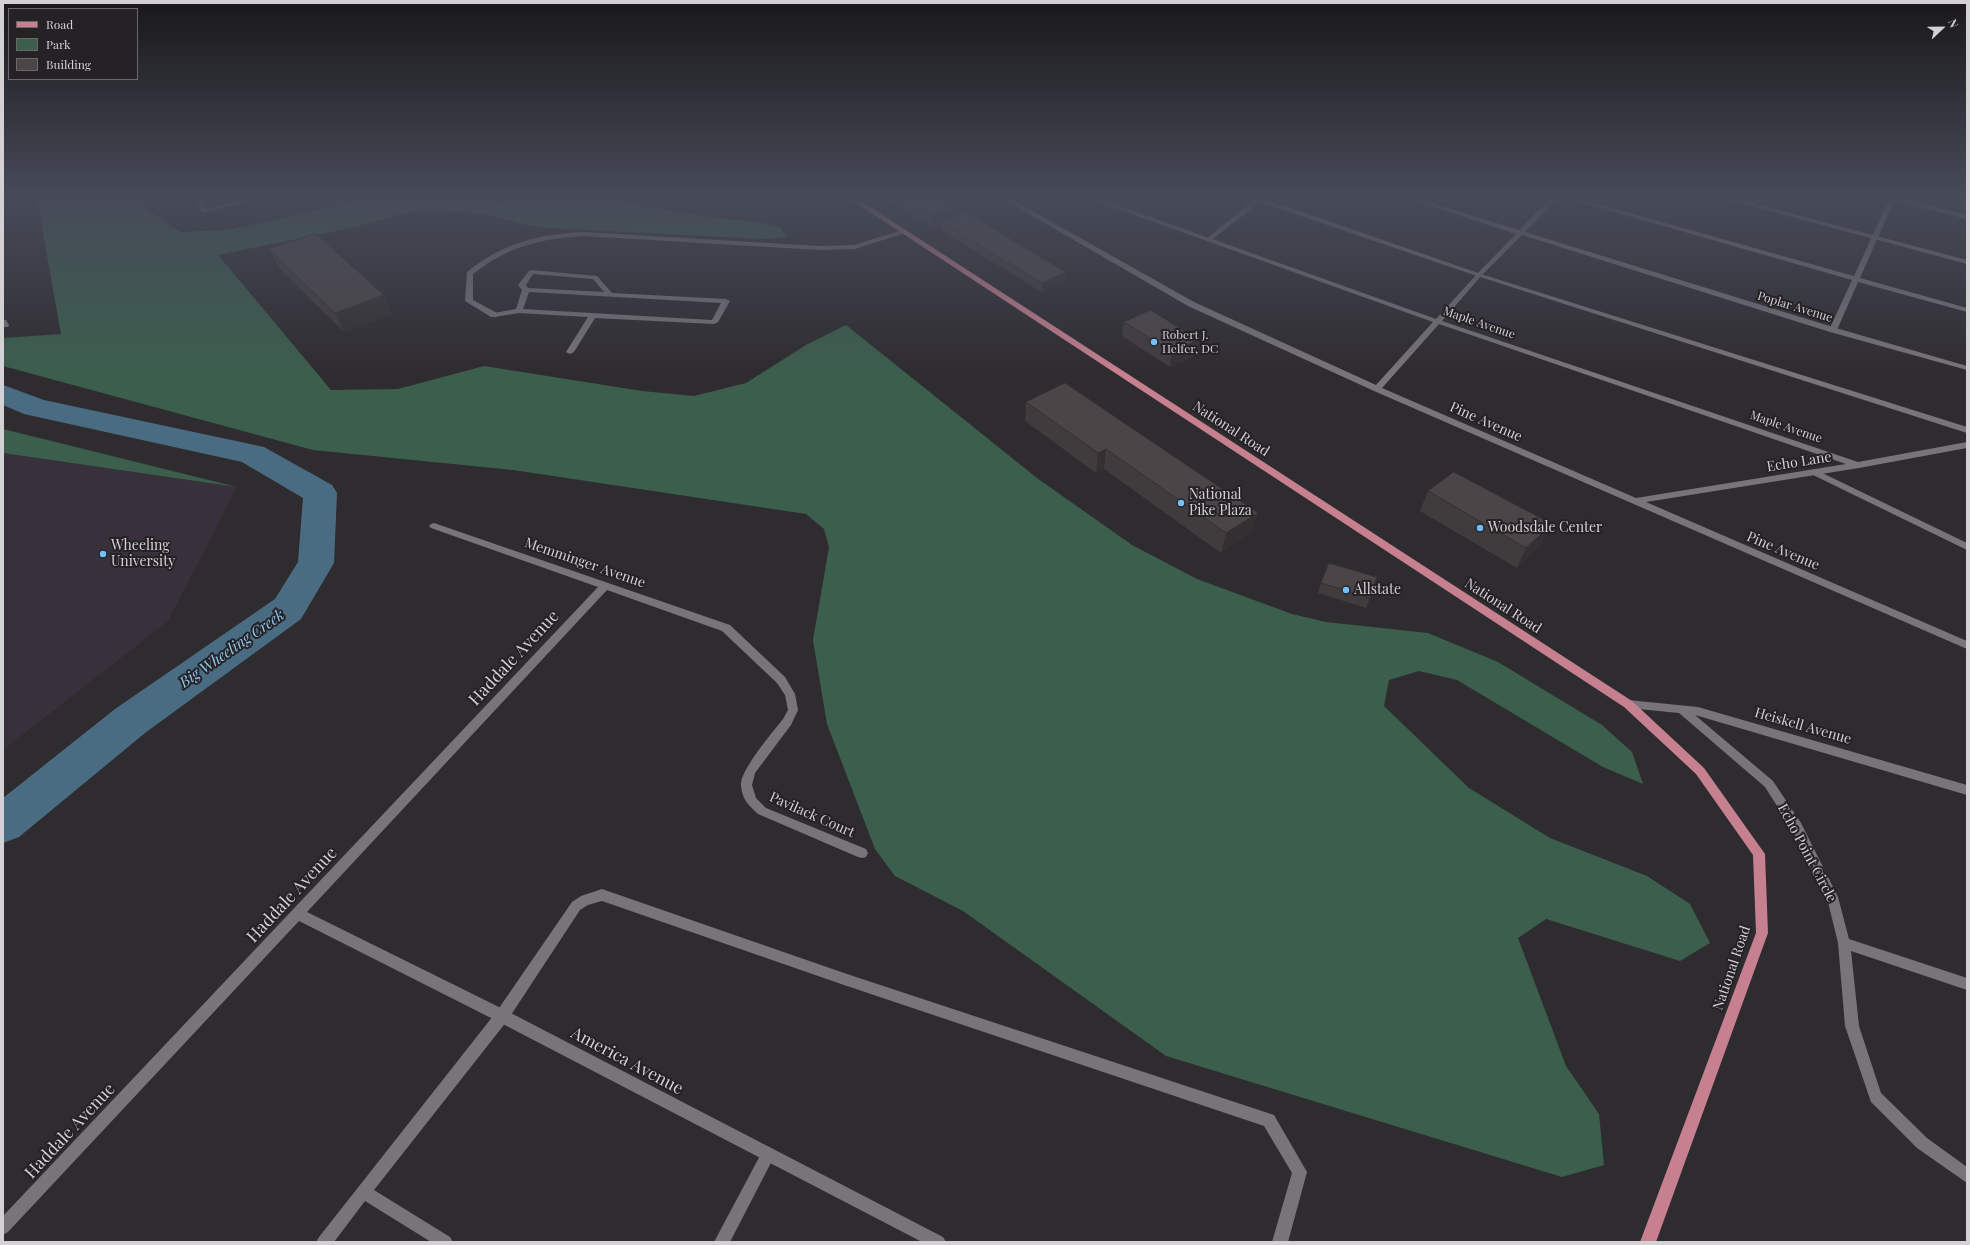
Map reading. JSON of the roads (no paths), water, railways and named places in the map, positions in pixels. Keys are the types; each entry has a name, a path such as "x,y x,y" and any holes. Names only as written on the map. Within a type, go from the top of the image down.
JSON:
{"main road":[{"name":"National Road","path":"942,257 1628,704 1700,771 1759,854 1762,933 1648,1242"}],"street":[{"path":"490,257 469,273 469,301 494,315 519,311 714,322 726,301 610,295 526,290 522,285 531,272 595,277 610,295"},
{"name":"Pine Avenue","path":"1108,257 1191,304 1377,389 1967,645"},
{"name":"Maple Avenue","path":"1256,257 1436,321 1859,465"},
{"path":"1427,257 1479,275 1967,430"},
{"path":"1377,389 1436,321 1497,257"},
{"name":"Poplar Avenue","path":"1599,257 1833,330 1967,368"},
{"path":"1782,257 1967,310"},
{"path":"1833,330 1858,278 1865,257"},
{"path":"1948,257 1967,262"},
{"path":"519,311 526,290"},
{"path":"570,352 593,315"},
{"name":"Echo Lane","path":"1634,501 1859,465 1967,445"},
{"path":"1814,472 1967,547"},
{"name":"Memminger Avenue","path":"434,526 726,628"},
{"name":"Haddale Avenue","path":"3,1227 606,586"},
{"name":"Pavilack Court","path":"726,628 781,680 790,694 793,710 787,722 750,771 746,785 751,801 762,811 862,853"},
{"name":"Heiskell Avenue","path":"1628,704 1698,711 1967,790"},
{"name":"Echo Point Circle","path":"1680,709 1769,784 1797,827 1834,901 1844,943 1852,1026 1876,1098 1922,1142 1967,1176"},
{"path":"324,1242 502,1016 576,906 585,900 602,895 844,979 1269,1120 1300,1172 1280,1242"},
{"name":"America Avenue","path":"298,914 502,1016 938,1242"},
{"path":"1844,943 1967,984"},
{"path":"722,1242 768,1155"},
{"path":"364,1192 445,1242"}],"waterway":[{"name":"Big Wheeling Creek","path":"3,394 35,407 252,454 320,493 316,563 288,609 130,721 3,824"}],"place":[{"name":"Robert J. Helfer, DC","path":"1154,342"},
{"name":"National Pike Plaza","path":"1181,503"},
{"name":"Woodsdale Center","path":"1480,528"},
{"name":"Wheeling University","path":"103,554"},
{"name":"Allstate","path":"1346,590"}]}
